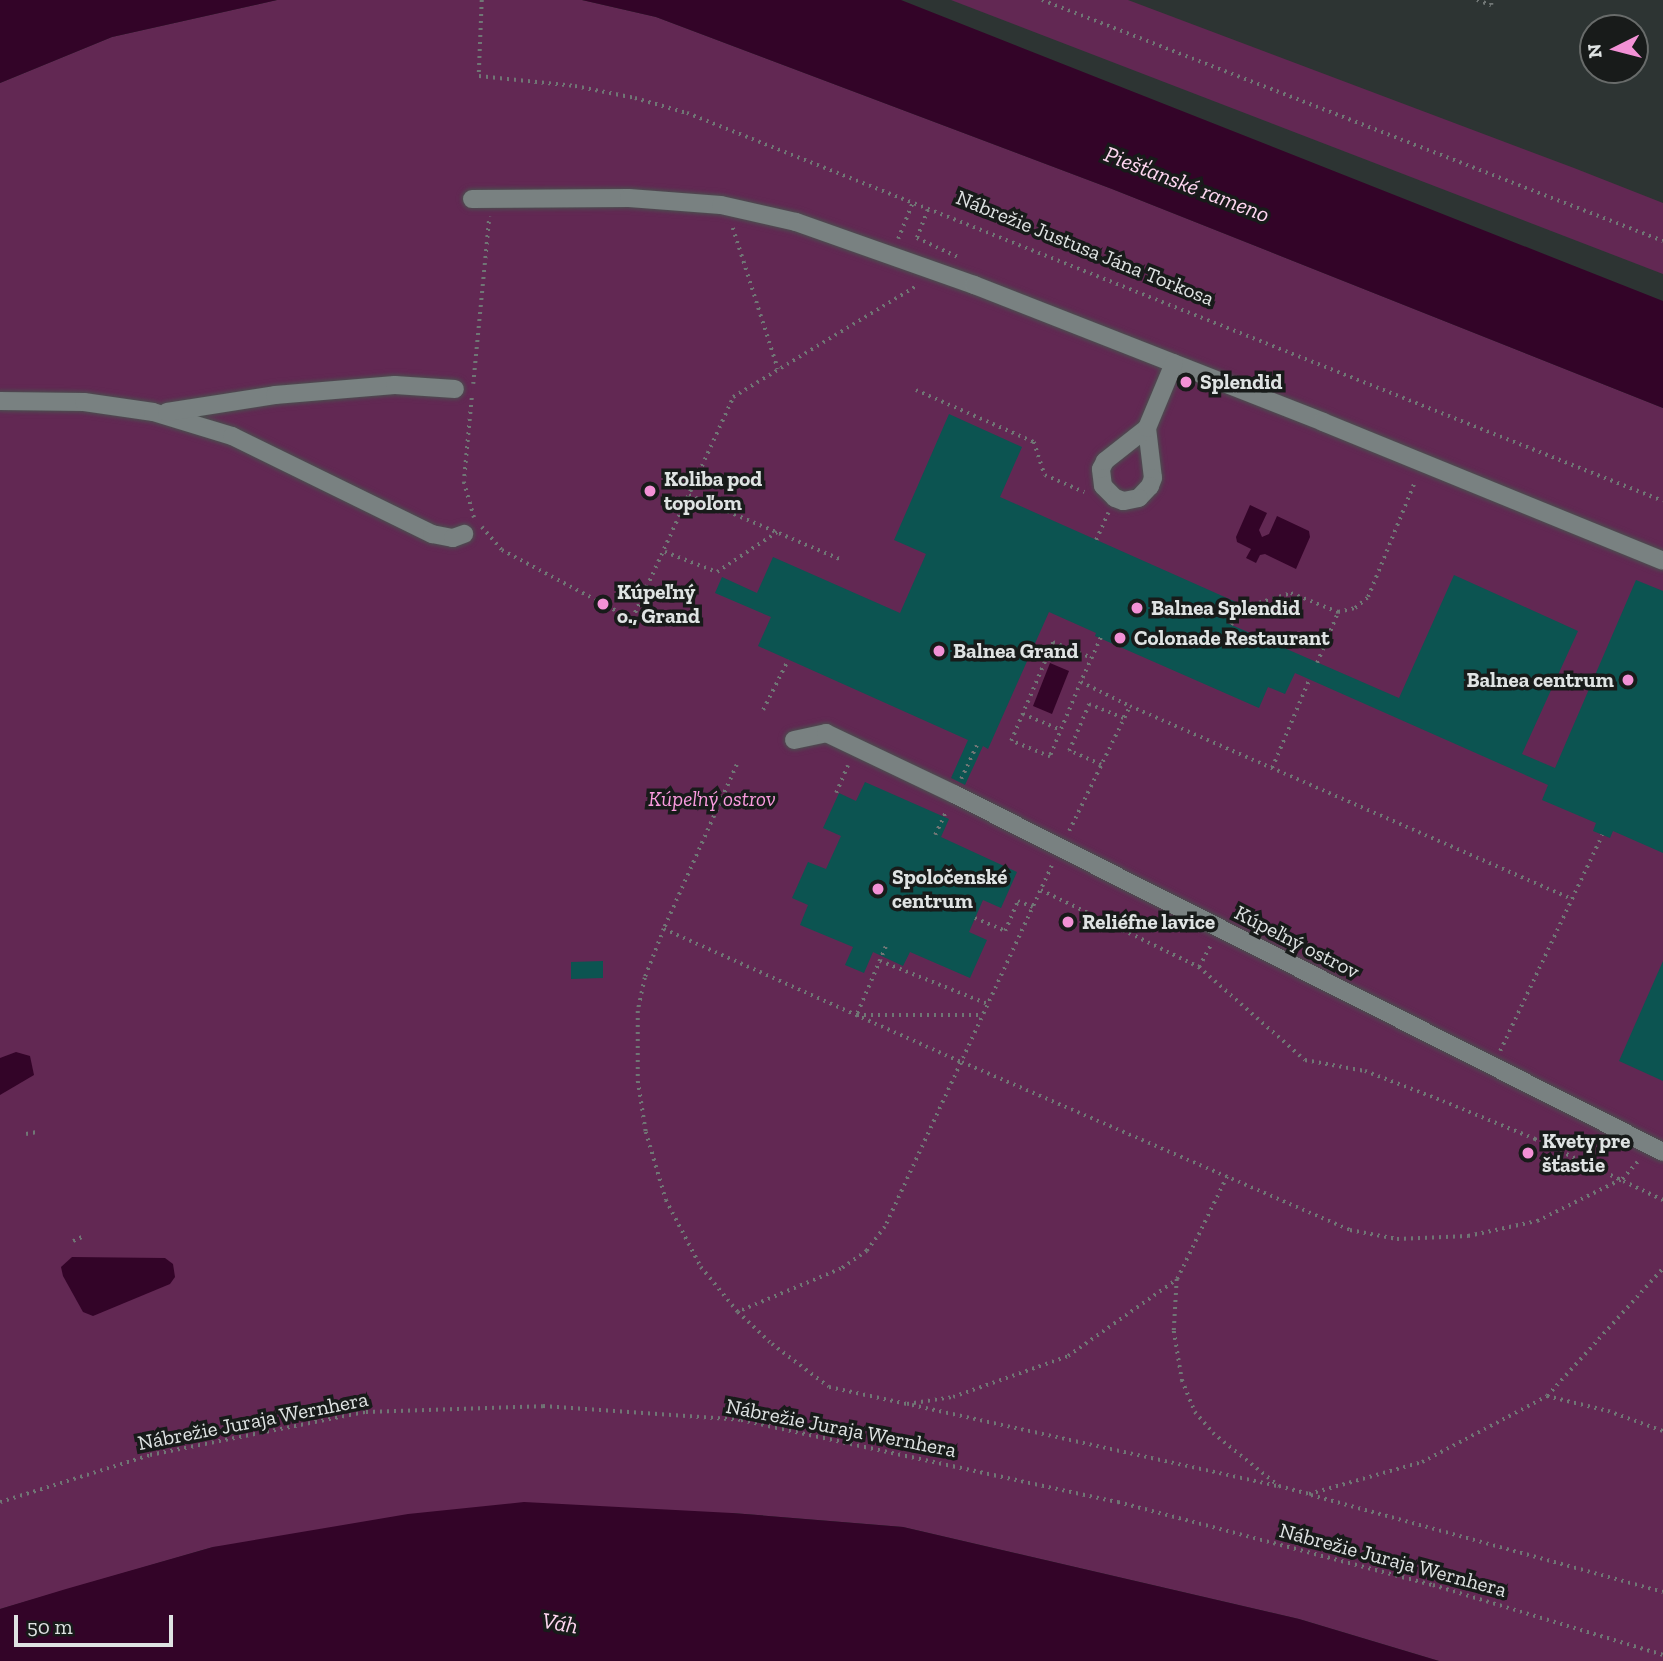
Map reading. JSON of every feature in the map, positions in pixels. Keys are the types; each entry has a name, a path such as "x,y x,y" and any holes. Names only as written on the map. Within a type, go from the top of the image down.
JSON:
{"street":[{"path":"472,199 629,198 721,205 796,222 892,254 1174,363 1663,561"},
{"path":"1147,428 1153,478 1150,486 1139,498 1113,502 1103,486 1101,469 1105,461 1147,428 1174,363"},
{"path":"153,412 188,411 275,395 395,385 455,388"},
{"path":"0,401 84,402 153,412 232,436 432,534 453,538 464,534"},
{"name":"Kúpeľný ostrov","path":"794,740 826,733 856,747 1657,1149"}],"path":[{"name":"Nábrežie Justusa Jána Torkosa","path":"482,0 480,76 575,86 661,105 1663,501"},
{"path":"1042,0 1663,241"},
{"path":"1477,0 1491,5 1491,0"},
{"path":"904,223 912,204"},
{"path":"490,209 464,482 474,518 502,550 632,619 665,552 733,397 921,282 908,278"},
{"path":"928,210 917,238 963,259"},
{"path":"743,224 730,221 778,369"},
{"path":"916,390 1034,442 1045,475 1113,502 1096,540"},
{"path":"1231,625 1238,609 1292,593 1338,612 1355,608 1368,597 1422,462"},
{"path":"690,495 840,559"},
{"path":"665,552 717,572 777,532"},
{"path":"1317,663 1338,612"},
{"path":"1092,658 1053,642 1011,741 1049,757 1101,638"},
{"path":"764,710 788,660"},
{"path":"1272,768 1310,680"},
{"path":"1081,682 1130,706 1572,899"},
{"path":"1101,765 1069,751 1089,704 1124,719"},
{"path":"738,1312 841,1269 867,1251 885,1227 1060,849 1130,706"},
{"path":"1023,714 1061,730"},
{"path":"836,793 856,747"},
{"path":"737,765 645,978 638,1011 638,1081 646,1132 666,1200 701,1267 738,1312 772,1344 829,1387 1279,1486 1663,1592"},
{"path":"1493,1066 1602,835"},
{"path":"1041,890 1199,967 1306,1060 1365,1071 1524,1134 1663,1200"},
{"path":"975,918 1005,931 1018,901 1033,907"},
{"path":"664,929 1350,1230 1397,1239 1468,1236 1536,1221 1622,1179 1657,1149"},
{"path":"1199,967 1220,929"},
{"path":"857,1015 886,947"},
{"path":"880,961 988,1004"},
{"path":"857,1015 984,1015"},
{"path":"26,1134 37,1132"},
{"path":"1227,1175 1177,1279 1174,1331 1182,1380 1195,1412 1213,1433 1279,1486"},
{"path":"73,1241 82,1237"},
{"path":"1309,1494 1422,1462 1547,1396 1663,1268"},
{"path":"907,1404 953,1397 1069,1356 1177,1279"},
{"path":"1547,1396 1608,1411 1663,1431"},
{"name":"Nábrežie Juraja Wernhera","path":"0,1502 150,1455 366,1412 543,1406 741,1420 1118,1502 1433,1585 1663,1655"}],"green space":[{"name":"Kúpeľný ostrov","path":"277,0 582,0 656,17 1112,189 1663,408 1663,1661 1439,1661 1299,1619 903,1527 732,1513 213,1547 0,1609 0,83 112,37"},
{"path":"951,0 1128,0 1574,168 1663,203 1663,274"}],"water":[{"path":"0,0 277,0 112,37 0,83"},
{"name":"Piešťanské rameno","path":"582,0 901,0 1663,301 1663,408 1112,189 656,17"},
{"path":"1250,505 1267,513 1259,530 1262,537 1269,534 1277,516 1309,531 1310,537 1296,569 1265,554 1260,555 1256,563 1246,558 1251,549 1237,542 1236,537"},
{"path":"1050,663 1069,671 1052,714 1033,706"},
{"path":"16,1052 30,1056 34,1075 0,1095 0,1058"},
{"path":"72,1257 165,1258 173,1264 175,1277 170,1284 93,1316 83,1312 63,1276 61,1267"},
{"name":"Váh","path":"524,1502 732,1513 903,1527 1299,1619 1439,1661 0,1661 0,1609 213,1547 408,1514"}],"building":[{"path":"949,414 1022,447 1000,497 1236,602 1227,623 1399,698 1454,575 1578,631 1522,754 1555,768 1636,580 1663,591 1663,853 1613,831 1610,838 1593,831 1596,823 1542,800 1548,785 1295,673 1285,694 1268,687 1259,708 1095,636 1096,633 1049,612 988,749 983,746 965,785 951,778 968,740 758,646 771,617 715,593 722,577 757,593 773,557 900,613 926,554 894,540"},
{"path":"865,782 949,819 941,837 1017,872 1001,908 983,900 969,932 987,940 970,978 910,952 903,966 873,952 864,973 845,965 853,947 800,925 808,905 792,898 808,862 826,869 841,836 823,828 839,793 856,801"},
{"path":"603,961 603,978 571,979 571,962"},
{"path":"1663,961 1663,1081 1619,1061"}],"place":[{"name":"Splendid","path":"1186,382"},
{"name":"Koliba pod topoľom","path":"650,491"},
{"name":"Kúpeľný o., Grand","path":"603,604"},
{"name":"Balnea Splendid","path":"1137,608"},
{"name":"Colonade Restaurant","path":"1120,638"},
{"name":"Balnea Grand","path":"939,651"},
{"name":"Balnea centrum","path":"1628,680"},
{"name":"Spoločenské centrum","path":"878,889"},
{"name":"Reliéfne lavice","path":"1068,922"},
{"name":"Kvety pre šťastie","path":"1528,1153"}]}
